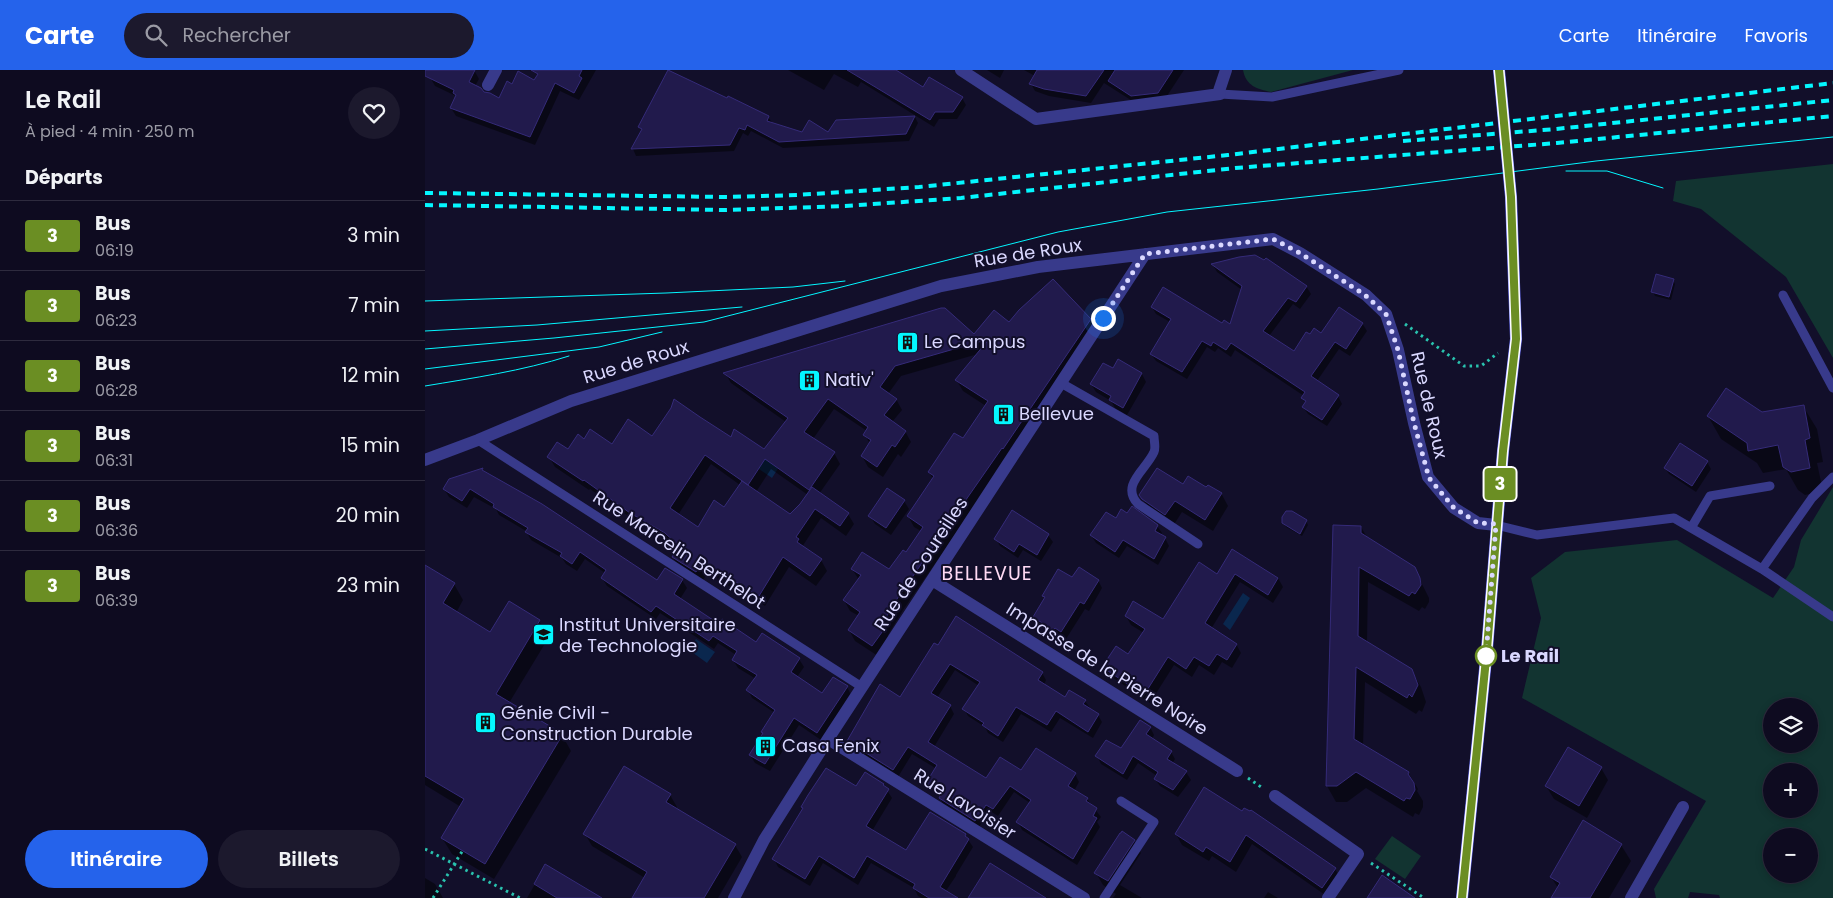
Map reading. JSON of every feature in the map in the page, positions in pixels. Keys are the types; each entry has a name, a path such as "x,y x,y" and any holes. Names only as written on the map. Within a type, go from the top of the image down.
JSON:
{"main road":[{"path":"1463,898 1487,649 1496,524 1516,339 1511,197 1499,70"}],"street":[{"path":"488,85 496,70"},
{"path":"961,70 1036,119 1219,94 1226,70"},
{"name":"Rue de Roux","path":"425,460 478,440 571,400 941,286 1037,267 1273,239 1300,253 1365,295 1386,314 1398,350 1414,423 1429,478 1454,508 1478,523 1496,524"},
{"name":"Rue de Coureilles","path":"734,898 764,840 828,739 1145,254"},
{"name":"Impasse de la Pierre Noire","path":"932,580 1237,771"},
{"name":"Rue Lavoisier","path":"828,739 1084,898"},
{"path":"1275,796 1358,854 1328,898"},
{"path":"1631,898 1683,807"}],"lane":[{"path":"1219,94 1272,97 1399,70"},
{"path":"1783,295 1833,388"},
{"path":"1061,383 1154,436 1155,451 1131,488 1132,497 1138,504 1198,544"},
{"name":"Rue Marcelin Berthelot","path":"478,440 862,687"},
{"path":"1762,569 1812,498 1833,477"},
{"path":"1691,528 1710,496 1770,486"},
{"path":"1496,524 1537,535 1674,518 1762,569 1833,617"},
{"path":"1103,898 1155,822 1121,801"}],"path":[{"path":"1388,319 1408,325 1464,366 1481,366 1516,339"},
{"path":"1237,771 1275,796"},
{"path":"425,849 520,898"},
{"path":"433,898 463,850"},
{"path":"1358,854 1424,898"}],"green space":[{"path":"1243,70 1353,70 1271,92 1261,90 1249,83"},
{"path":"1833,164 1833,358 1786,277 1701,209 1673,201 1676,181"},
{"path":"1833,487 1833,898 1720,898 1719,895 1690,892 1688,898 1656,898 1654,889 1706,801 1522,698 1541,618 1531,578 1565,552 1677,540 1773,598 1794,567 1801,540"},
{"path":"1392,836 1421,856 1405,879 1375,859"}],"water":[{"path":"758,453 779,467 772,478 749,462"},
{"path":"1243,593 1250,598 1230,630 1223,624"},
{"path":"696,639 715,652 707,663 689,650"}],"building":[{"path":"425,70 475,70 469,82 481,88 484,92 499,98 507,81 512,84 518,71 534,80 538,74 531,70 582,70 579,76 582,78 574,93 555,83 530,137 450,108 456,95 453,93 454,90 425,76"},
{"path":"668,70 769,116 767,121 802,132 809,120 828,132 836,120 915,116 906,134 779,142 747,125 745,130 739,128 730,145 631,149 642,129 638,127"},
{"path":"847,70 896,70 923,87 929,77 963,97 953,112 935,112 930,120"},
{"path":"1037,70 1104,70 1086,96 1044,89 1029,84"},
{"path":"1115,70 1173,70 1158,93 1131,96 1108,81"},
{"path":"1255,255 1264,260 1266,258 1307,286 1296,302 1288,298 1263,331 1294,351 1306,332 1310,334 1314,328 1321,333 1339,307 1363,323 1346,349 1335,342 1311,376 1339,395 1322,420 1302,407 1306,401 1301,398 1305,392 1231,343 1226,350 1213,342 1211,346 1202,341 1182,372 1150,354 1171,319 1151,307 1163,287 1222,323 1224,320 1230,324 1242,286 1211,264"},
{"path":"1656,274 1674,279 1669,297 1651,292"},
{"path":"1053,279 1091,319 1003,449 897,599 882,624 885,628 872,646 848,630 860,612 843,600 861,575 851,569 862,552 889,569 903,550 906,552 923,527 907,516 934,476 928,472 954,433 963,438 988,401 955,380 989,339 895,366 880,387 897,399 884,415 906,431 895,447 892,445 877,467 861,456 871,440 863,435 868,427 828,399 804,432 835,452 809,490 765,459 748,485 705,455 670,508 698,527 714,500 724,507 742,481 790,514 812,487 849,513 840,526 815,509 796,537 799,539 797,542 822,559 810,576 783,557 759,596 734,581 733,583 702,563 696,572 672,557 679,546 665,533 630,513 584,480 547,457 557,442 568,449 578,434 584,439 590,429 612,444 628,419 652,436 671,408 674,399 731,437 734,429 764,449 788,418 723,373 941,308 945,308 974,334 994,310 1009,322 1019,310"},
{"path":"1118,359 1142,373 1123,408 1109,400 1111,396 1090,384 1103,363 1113,368"},
{"path":"1726,388 1762,412 1804,405 1810,438 1805,440 1810,468 1791,472 1783,467 1778,445 1748,451 1747,443 1707,416"},
{"path":"1680,443 1708,461 1692,486 1664,468"},
{"path":"483,468 482,470 542,504 657,580 665,568 683,579 674,594 719,624 722,619 756,642 762,633 800,658 791,672 822,693 833,677 848,686 817,733 794,718 765,764 749,755 775,710 746,690 757,675 732,660 737,651 713,636 709,641 656,606 651,612 601,578 606,570 580,552 572,564 560,556 562,553 525,532 528,528 493,507 494,504 470,489 462,501 443,489 449,479"},
{"path":"1157,468 1183,484 1188,476 1206,487 1208,485 1222,493 1205,520 1175,501 1165,515 1142,499 1139,495"},
{"path":"887,488 905,500 886,528 868,516"},
{"path":"1132,506 1158,525 1155,531 1166,537 1154,559 1123,540 1115,552 1090,535 1106,512 1116,518 1121,509 1127,513"},
{"path":"1012,510 1049,534 1037,555 1019,544 1014,552 994,539"},
{"path":"1286,511 1292,511 1307,520 1300,534 1282,523 1282,517"},
{"path":"1333,525 1361,526 1361,533 1415,567 1420,578 1421,585 1415,594 1412,592 1409,596 1359,567 1358,636 1412,669 1418,685 1412,697 1409,694 1407,698 1356,667 1354,739 1409,772 1408,774 1414,783 1415,790 1410,799 1406,798 1404,801 1356,772 1337,786 1326,786"},
{"path":"1232,549 1278,578 1268,595 1235,574 1205,623 1237,644 1227,660 1217,654 1209,666 1194,657 1186,669 1168,657 1144,695 1102,667 1116,646 1128,654 1145,629 1125,616 1133,601 1163,619 1199,562 1217,574"},
{"name":"Génie Civil - Construction Durable","path":"425,565 455,583 443,603 490,632 509,601 540,620 496,694 563,734 485,864 441,838 464,799 425,776"},
{"path":"1079,567 1099,580 1084,604 1080,602 1061,632 1055,628 1053,630 1033,617 1045,597 1042,596 1058,569 1072,577"},
{"path":"956,616 1043,672 1038,680 1065,697 1069,690 1086,700 1083,704 1099,714 1088,732 1056,711 1047,725 1016,707 998,736 982,725 984,723 962,709 980,682 950,664 931,693 951,705 928,742 986,778 1000,757 1021,770 1036,748 1076,773 1068,786 1088,798 1086,801 1097,808 1093,816 1097,818 1073,859 1016,822 1031,800 1010,786 993,809 986,805 975,821 939,798 942,792 926,783 937,765 908,747 893,770 847,741 880,684 900,697 934,643 938,645"},
{"path":"1140,720 1151,727 1146,734 1172,751 1167,759 1187,771 1173,790 1154,779 1158,772 1133,756 1123,774 1095,756 1106,740 1121,748"},
{"path":"1568,747 1602,767 1579,806 1545,786"},
{"path":"624,766 671,794 666,802 736,844 704,898 632,898 647,872 583,834"},
{"path":"826,768 856,786 865,772 889,789 866,826 906,850 930,812 966,834 965,836 969,839 940,887 958,898 929,898 913,888 915,884 867,856 854,878 819,856 805,879 772,859 803,808 801,807 808,795"},
{"path":"1204,787 1242,811 1244,808 1251,810 1336,868 1322,888 1246,835 1230,862 1206,847 1203,852 1175,834"},
{"path":"1583,820 1622,844 1590,898 1551,898 1560,883 1550,877"},
{"path":"1122,831 1135,840 1108,881 1094,873"},
{"path":"990,863 1046,898 968,898"},
{"path":"545,864 602,898 557,898 534,884"},
{"path":"1382,875 1415,898 1367,898"}],"tram line":[{"path":"425,349 704,322 1058,232 1167,212 1378,189 1596,161 1833,137"},
{"path":"1566,171 1607,171 1663,188"},
{"path":"425,301 793,287 845,281"},
{"path":"425,331 537,325 742,307"},
{"path":"425,369 599,347 662,332"},
{"path":"425,386 515,370 569,356"}],"railway":[{"path":"425,193 727,197 797,195 919,187 1228,155 1833,83"},
{"path":"1403,141 1556,129 1833,100"},
{"path":"425,205 726,210 845,206 961,198 1235,168 1557,143 1833,116"}],"bus line":[{"name":"3","path":"1462,898 1487,649 1503,451 1516,339 1511,197 1499,70"}],"place":[{"name":"Le Campus","path":"908,342"},
{"name":"Nativ'","path":"809,380"},
{"name":"Bellevue","path":"1003,414"},
{"name":"Institut Universitaire de Technologie","path":"543,635"},
{"name":"Le Rail","path":"1486,656"},
{"name":"Génie Civil - Construction Durable","path":"485,723"},
{"name":"Casa Fenix","path":"766,746"}],"district":[{"name":"BELLEVUE","path":"987,573"}],"route":[{"path":"1103,318 1145,254 1273,239 1300,253 1365,295 1386,314 1398,350 1414,423 1429,478 1454,508 1478,523 1496,524 1486,656"}]}
